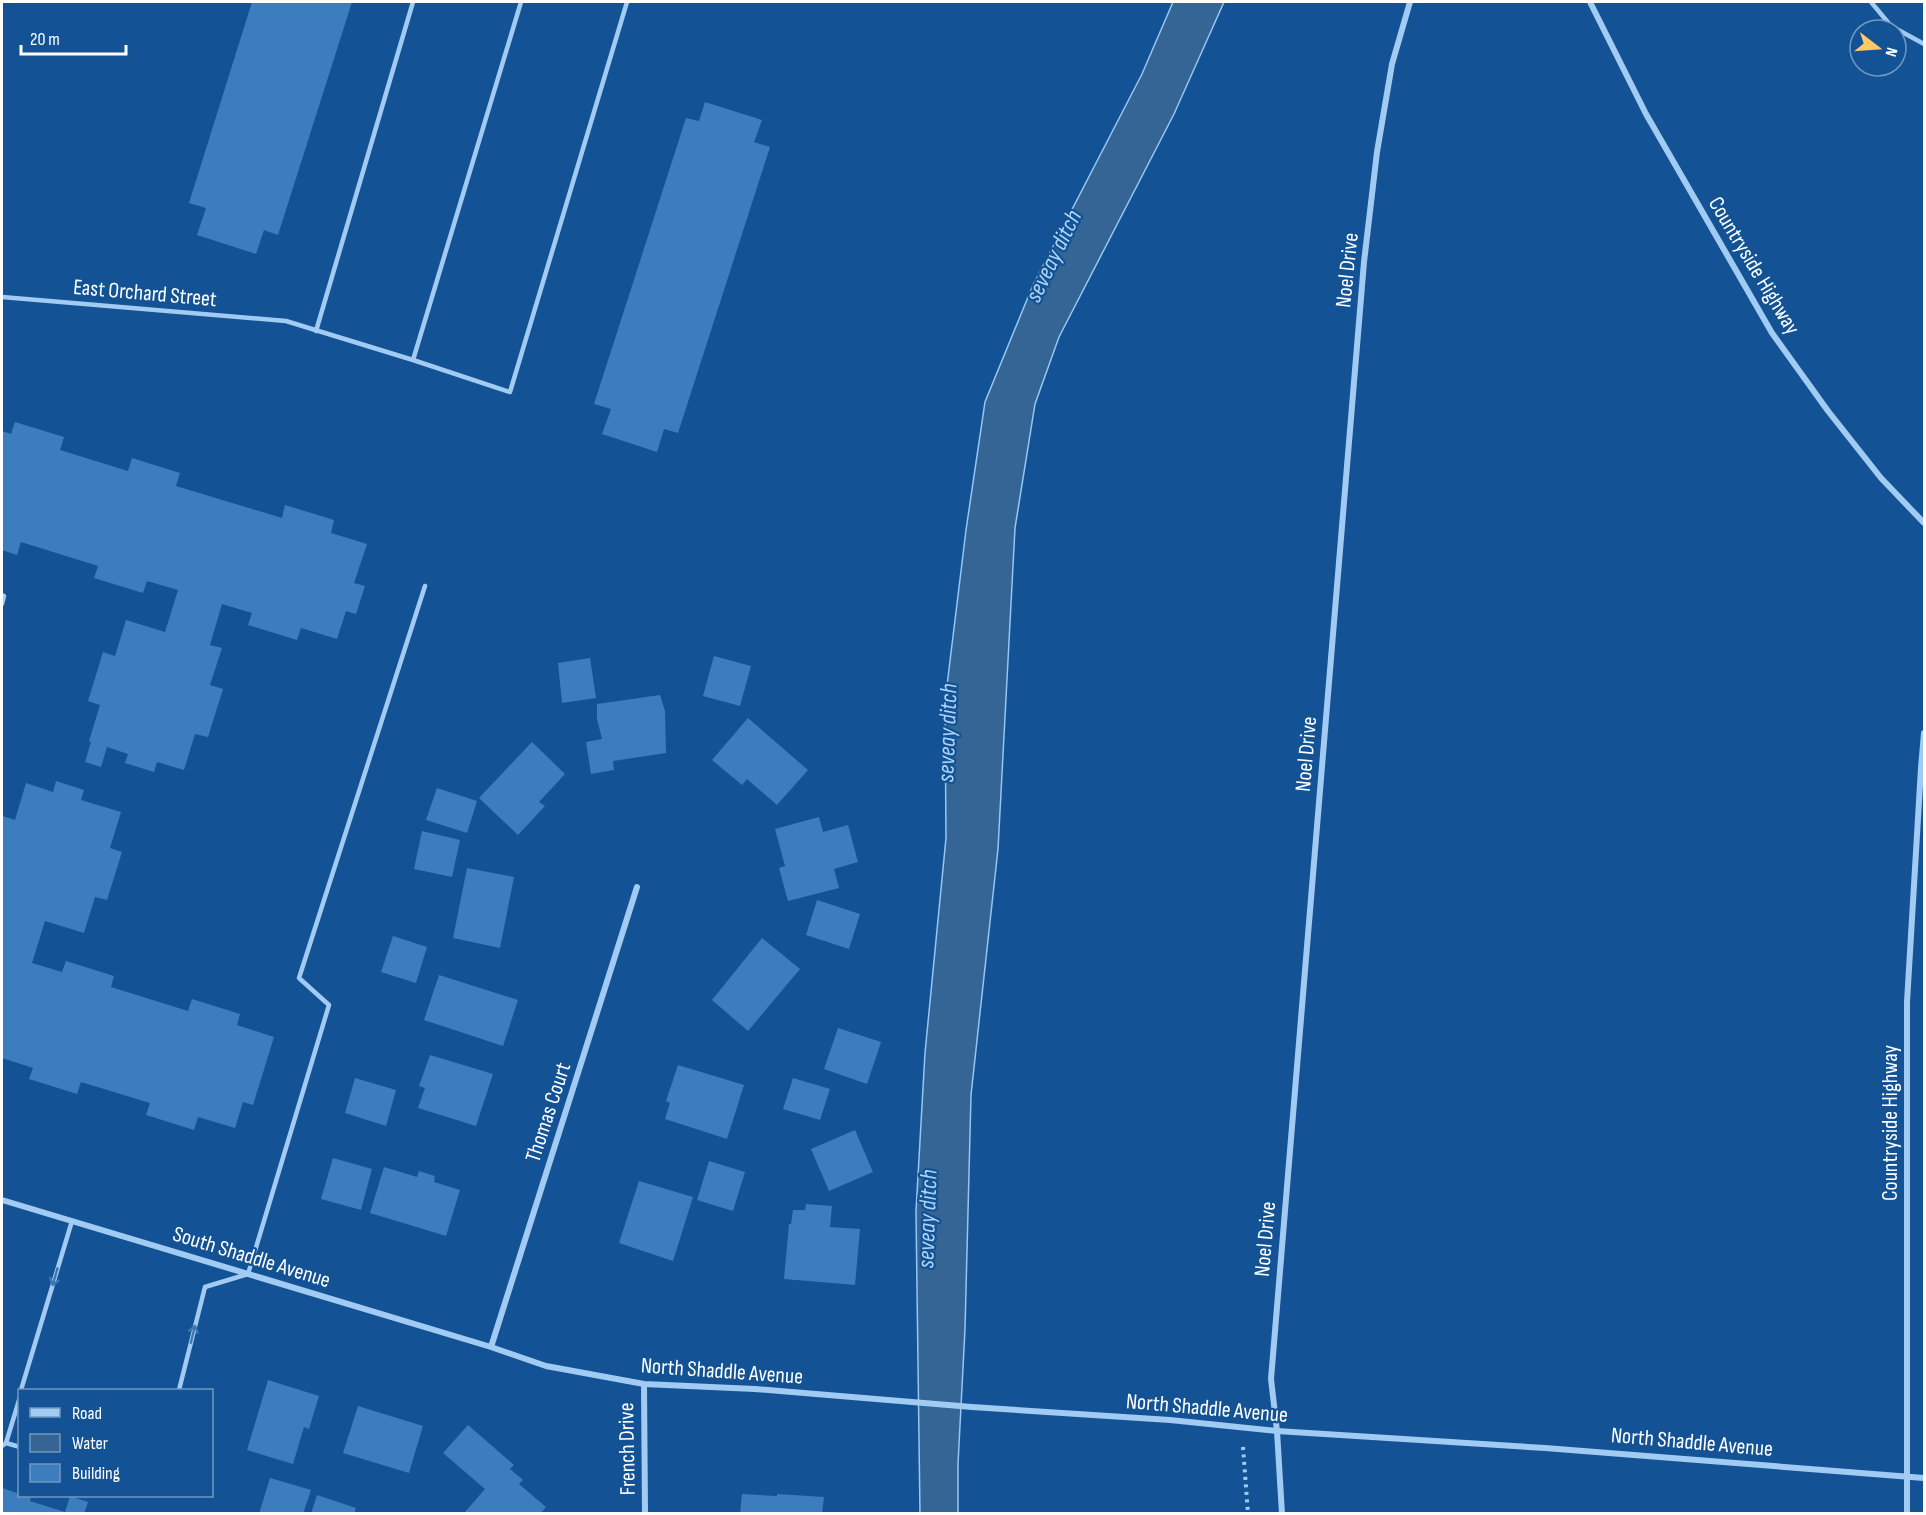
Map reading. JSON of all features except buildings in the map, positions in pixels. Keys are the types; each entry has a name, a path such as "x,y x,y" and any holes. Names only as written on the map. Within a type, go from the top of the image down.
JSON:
{"street":[{"name":"Noel Drive","path":"1282,1514 1271,1379 1364,262 1384,108 1392,64 1410,2"},
{"name":"Countryside Highway","path":"1590,2 1646,114 1772,333 1828,411 1875,470 1923,520"},
{"name":"Countryside Highway","path":"1907,1514 1907,1002 1924,733"},
{"name":"Thomas Court","path":"491,1347 637,887"},
{"name":"South Shaddle Avenue","path":"2,1200 491,1347"},
{"name":"North Shaddle Avenue","path":"491,1347 546,1366 644,1384 755,1389 1170,1420 1277,1431 1545,1448 1924,1478"},
{"name":"French Drive","path":"644,1384 645,1514"}],"lane":[{"path":"316,331 413,2"},
{"path":"413,360 521,2"},
{"name":"East Orchard Street","path":"2,297 286,321 510,392 627,2"},
{"path":"1871,2 1891,26 1924,44"},
{"path":"179,1389 205,1287 248,1274 329,1005 299,978 425,586"},
{"path":"2,595 4,596 2,604"},
{"path":"21,1389 72,1221"},
{"path":"4,1444 18,1403"}],"path":[{"path":"1242,1428 1248,1514"}],"water":[{"name":"seveay ditch","path":"1173,2 1224,2 1174,114 1059,337 1035,404 1015,528 998,849 971,1095 958,1513 920,1514 916,1211 925,1053 946,838 945,702 966,530 985,402 1033,285 1142,74"}]}
